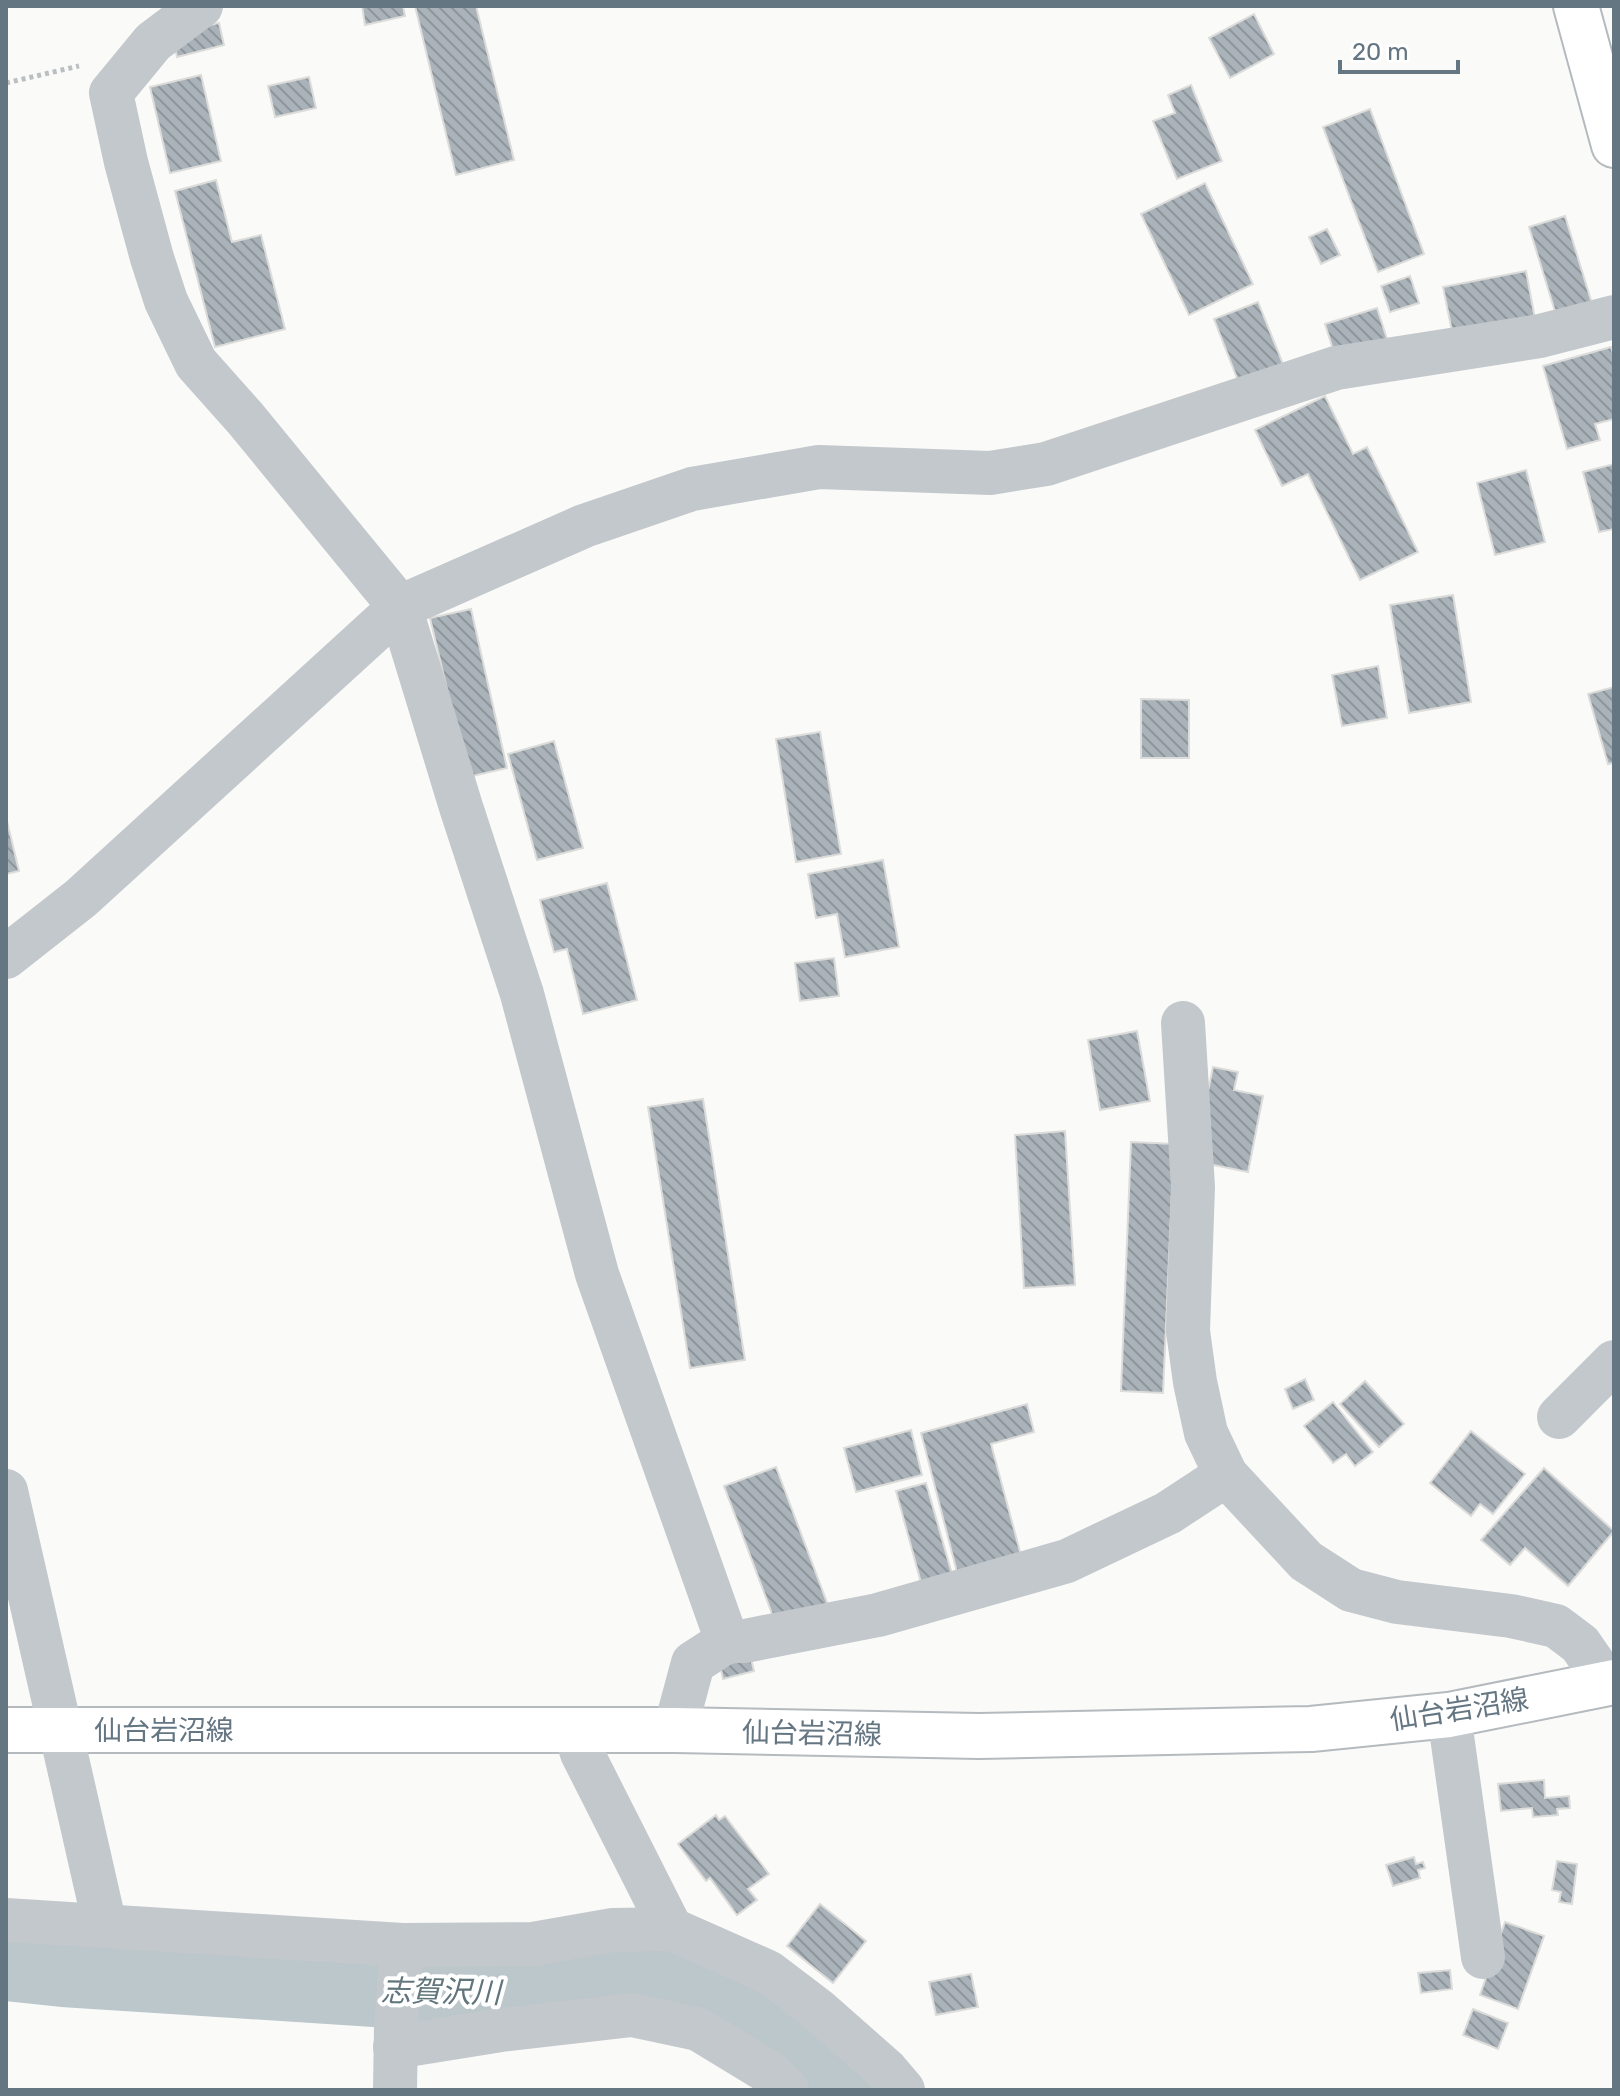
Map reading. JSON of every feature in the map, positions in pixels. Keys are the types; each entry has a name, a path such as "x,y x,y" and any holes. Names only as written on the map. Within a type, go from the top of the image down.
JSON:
{"main road":[{"path":"1576,6 1614,145"},
{"name":"仙台岩沼線","path":"6,1730 675,1730 979,1736 1311,1729 1449,1715 1611,1682"}],"street":[{"path":"201,6 153,42 111,93 126,162 166,301 196,363 400,607 522,994 597,1274 749,1639"},
{"path":"6,957 81,898 400,607 584,526 692,489 819,467 990,473 1046,464 1336,368 1540,336 1614,317"},
{"path":"1183,1023 1193,1187 1188,1331 1206,1433 1226,1475 1306,1561 1351,1590 1397,1602 1511,1616 1556,1626 1580,1644 1611,1682"},
{"path":"1559,1417 1614,1362"},
{"path":"675,1730 693,1663 749,1639 878,1615 1067,1561 1168,1513 1226,1475"},
{"path":"6,1491 105,1926"},
{"path":"1449,1715 1483,1957"},
{"path":"575,1730 582,1753 671,1929"},
{"path":"6,1920 105,1926 401,1954 533,1944 613,1930 671,1929 768,1972 818,2010 886,2070 903,2090"},
{"path":"395,2090 401,1954"},
{"path":"396,2037 501,2030 632,2015 698,2029 772,2074 787,2090"}],"building":[{"path":"362,6 403,6 405,16 365,25"},
{"path":"415,6 476,6 514,160 456,175"},
{"path":"1254,14 1274,54 1230,78 1209,38"},
{"path":"219,23 224,45 177,57 172,34"},
{"path":"201,75 221,161 170,173 150,87"},
{"path":"309,77 316,108 275,117 268,86"},
{"path":"1191,85 1222,161 1177,179 1153,121 1175,113 1168,95"},
{"path":"1370,109 1424,254 1378,272 1323,127"},
{"path":"216,180 232,242 261,235 285,329 215,347 175,191"},
{"path":"1205,183 1253,284 1189,315 1141,214"},
{"path":"1565,216 1594,310 1558,321 1529,227"},
{"path":"1327,229 1340,255 1321,264 1309,237"},
{"path":"1526,271 1536,324 1454,341 1443,287"},
{"path":"1410,276 1419,303 1390,312 1381,286"},
{"path":"1258,302 1287,374 1242,391 1214,319"},
{"path":"1377,308 1389,345 1337,362 1325,324"},
{"path":"1611,347 1614,357 1614,419 1595,424 1600,440 1567,449 1543,366"},
{"path":"1325,396 1353,454 1367,447 1418,552 1360,580 1308,474 1282,486 1255,430"},
{"path":"1614,464 1614,529 1599,532 1583,472"},
{"path":"1526,470 1545,542 1495,555 1477,483"},
{"path":"1453,595 1471,702 1409,713 1390,605"},
{"path":"471,609 507,768 468,777 430,618"},
{"path":"1378,666 1387,718 1342,726 1332,675"},
{"path":"1614,687 1614,763 1608,764 1588,694"},
{"path":"1141,699 1189,700 1189,758 1141,758"},
{"path":"820,732 841,854 796,862 776,739"},
{"path":"554,741 583,848 537,860 508,754"},
{"path":"6,817 19,871 6,874"},
{"path":"883,860 899,947 845,957 837,914 816,918 808,874"},
{"path":"607,883 637,1000 583,1014 567,949 554,952 540,900"},
{"path":"834,958 839,996 800,1001 795,963"},
{"path":"1137,1031 1150,1101 1100,1110 1088,1040"},
{"path":"1213,1067 1238,1072 1234,1090 1263,1096 1248,1172 1194,1161"},
{"path":"703,1099 745,1360 690,1368 648,1107"},
{"path":"1065,1131 1075,1285 1024,1288 1015,1135"},
{"path":"1131,1142 1174,1144 1163,1393 1121,1391"},
{"path":"1305,1379 1314,1400 1293,1409 1285,1389"},
{"path":"1365,1381 1404,1424 1379,1447 1340,1404"},
{"path":"1333,1402 1373,1452 1355,1466 1346,1454 1333,1463 1304,1426"},
{"path":"1027,1404 1034,1432 991,1444 1022,1559 958,1576 921,1433"},
{"path":"911,1430 922,1475 856,1492 844,1448"},
{"path":"1471,1431 1525,1474 1493,1514 1480,1504 1471,1516 1430,1483"},
{"path":"776,1467 829,1608 777,1627 724,1486"},
{"path":"1544,1468 1614,1531 1568,1586 1525,1548 1510,1565 1481,1540"},
{"path":"926,1483 954,1581 923,1590 896,1491"},
{"path":"751,1659 754,1671 723,1679 720,1665"},
{"path":"1544,1780 1545,1798 1569,1796 1570,1808 1557,1809 1558,1815 1533,1817 1532,1808 1501,1811 1498,1784"},
{"path":"716,1815 719,1820 725,1816 769,1874 748,1889 757,1900 737,1915 710,1878 706,1881 678,1844"},
{"path":"1414,1857 1416,1864 1423,1862 1425,1868 1418,1870 1420,1878 1393,1886 1386,1865"},
{"path":"1557,1861 1577,1864 1572,1904 1559,1902 1561,1892 1552,1890"},
{"path":"820,1904 866,1941 833,1983 787,1946"},
{"path":"1505,1922 1544,1936 1518,2009 1480,1995"},
{"path":"1450,1970 1452,1989 1421,1993 1418,1973"},
{"path":"971,1974 978,2007 936,2015 929,1982"},
{"path":"1473,2009 1508,2023 1498,2049 1463,2035"}],"waterway":[{"name":"志賀沢川","path":"6,1966 467,1998 568,1985 650,1980 719,1993 784,2032 838,2090"}]}
